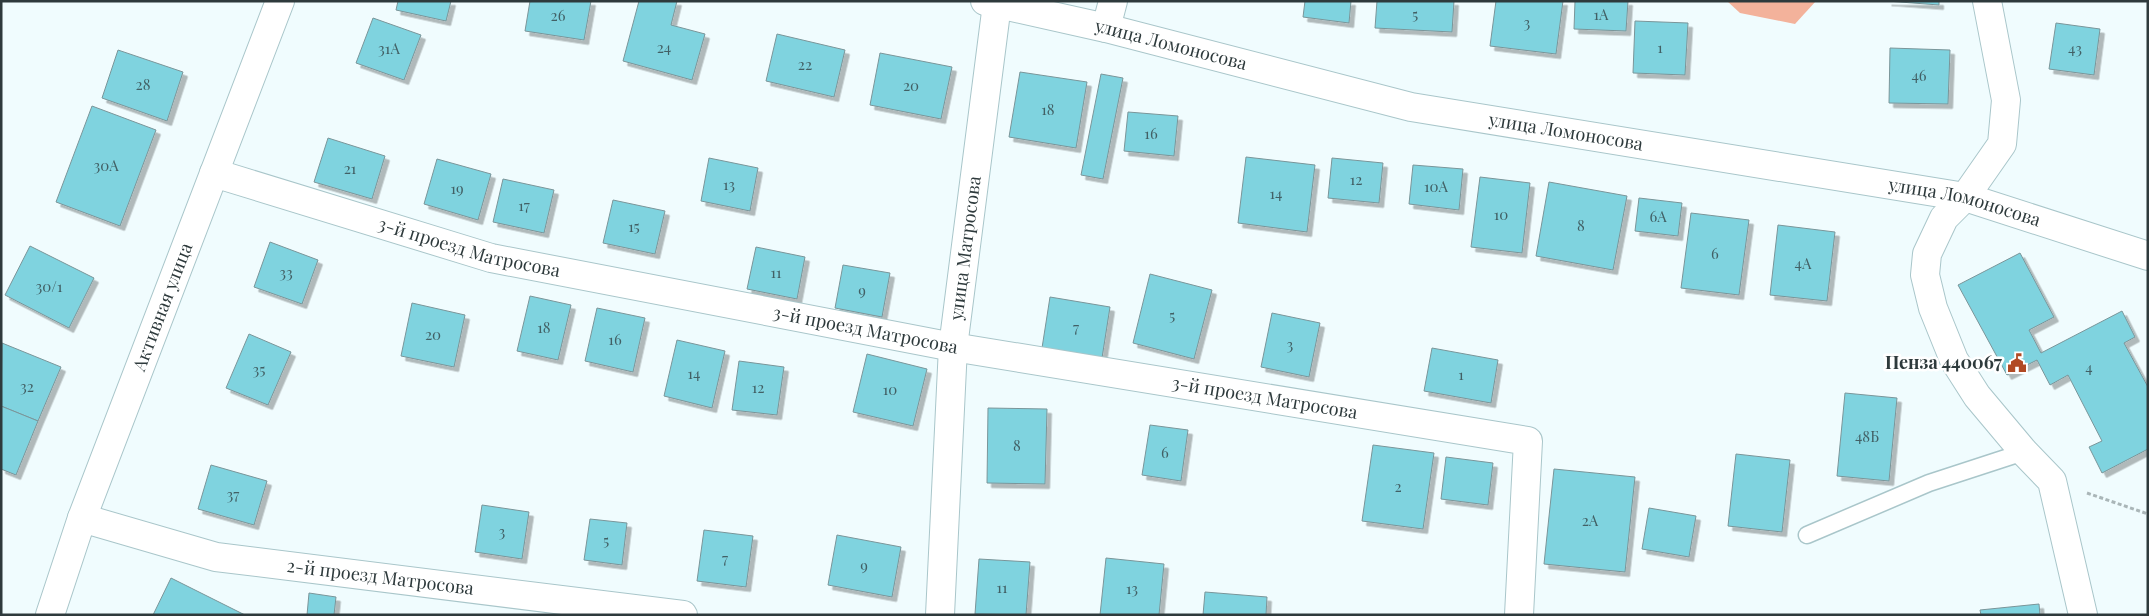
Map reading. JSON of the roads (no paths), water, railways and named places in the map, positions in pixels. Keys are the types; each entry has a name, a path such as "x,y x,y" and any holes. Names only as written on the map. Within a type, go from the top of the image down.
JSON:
{"street":[{"name":"Активная улица","path":"50,615 82,518 280,1"},
{"path":"1106,28 1113,1"},
{"path":"1987,1 2006,100 2002,144 1965,197 1944,218 1927,254 1925,275 1933,308 1954,360 1977,396 2024,452 2052,481 2082,615"},
{"name":"улица Ломоносова","path":"991,3 1106,28 1411,107 1965,197 2148,256"},
{"name":"улица Матросова","path":"940,615 953,347 991,3"},
{"name":"3-й проезд Матросова","path":"214,173 490,258 953,347 1528,441 1519,615"},
{"name":"2-й проезд Матросова","path":"82,518 216,557 683,615"}],"lane":[{"path":"1807,534 1930,483 2024,452"}],"place":[{"name":"Пенза 440067","path":"2017,363"}]}
